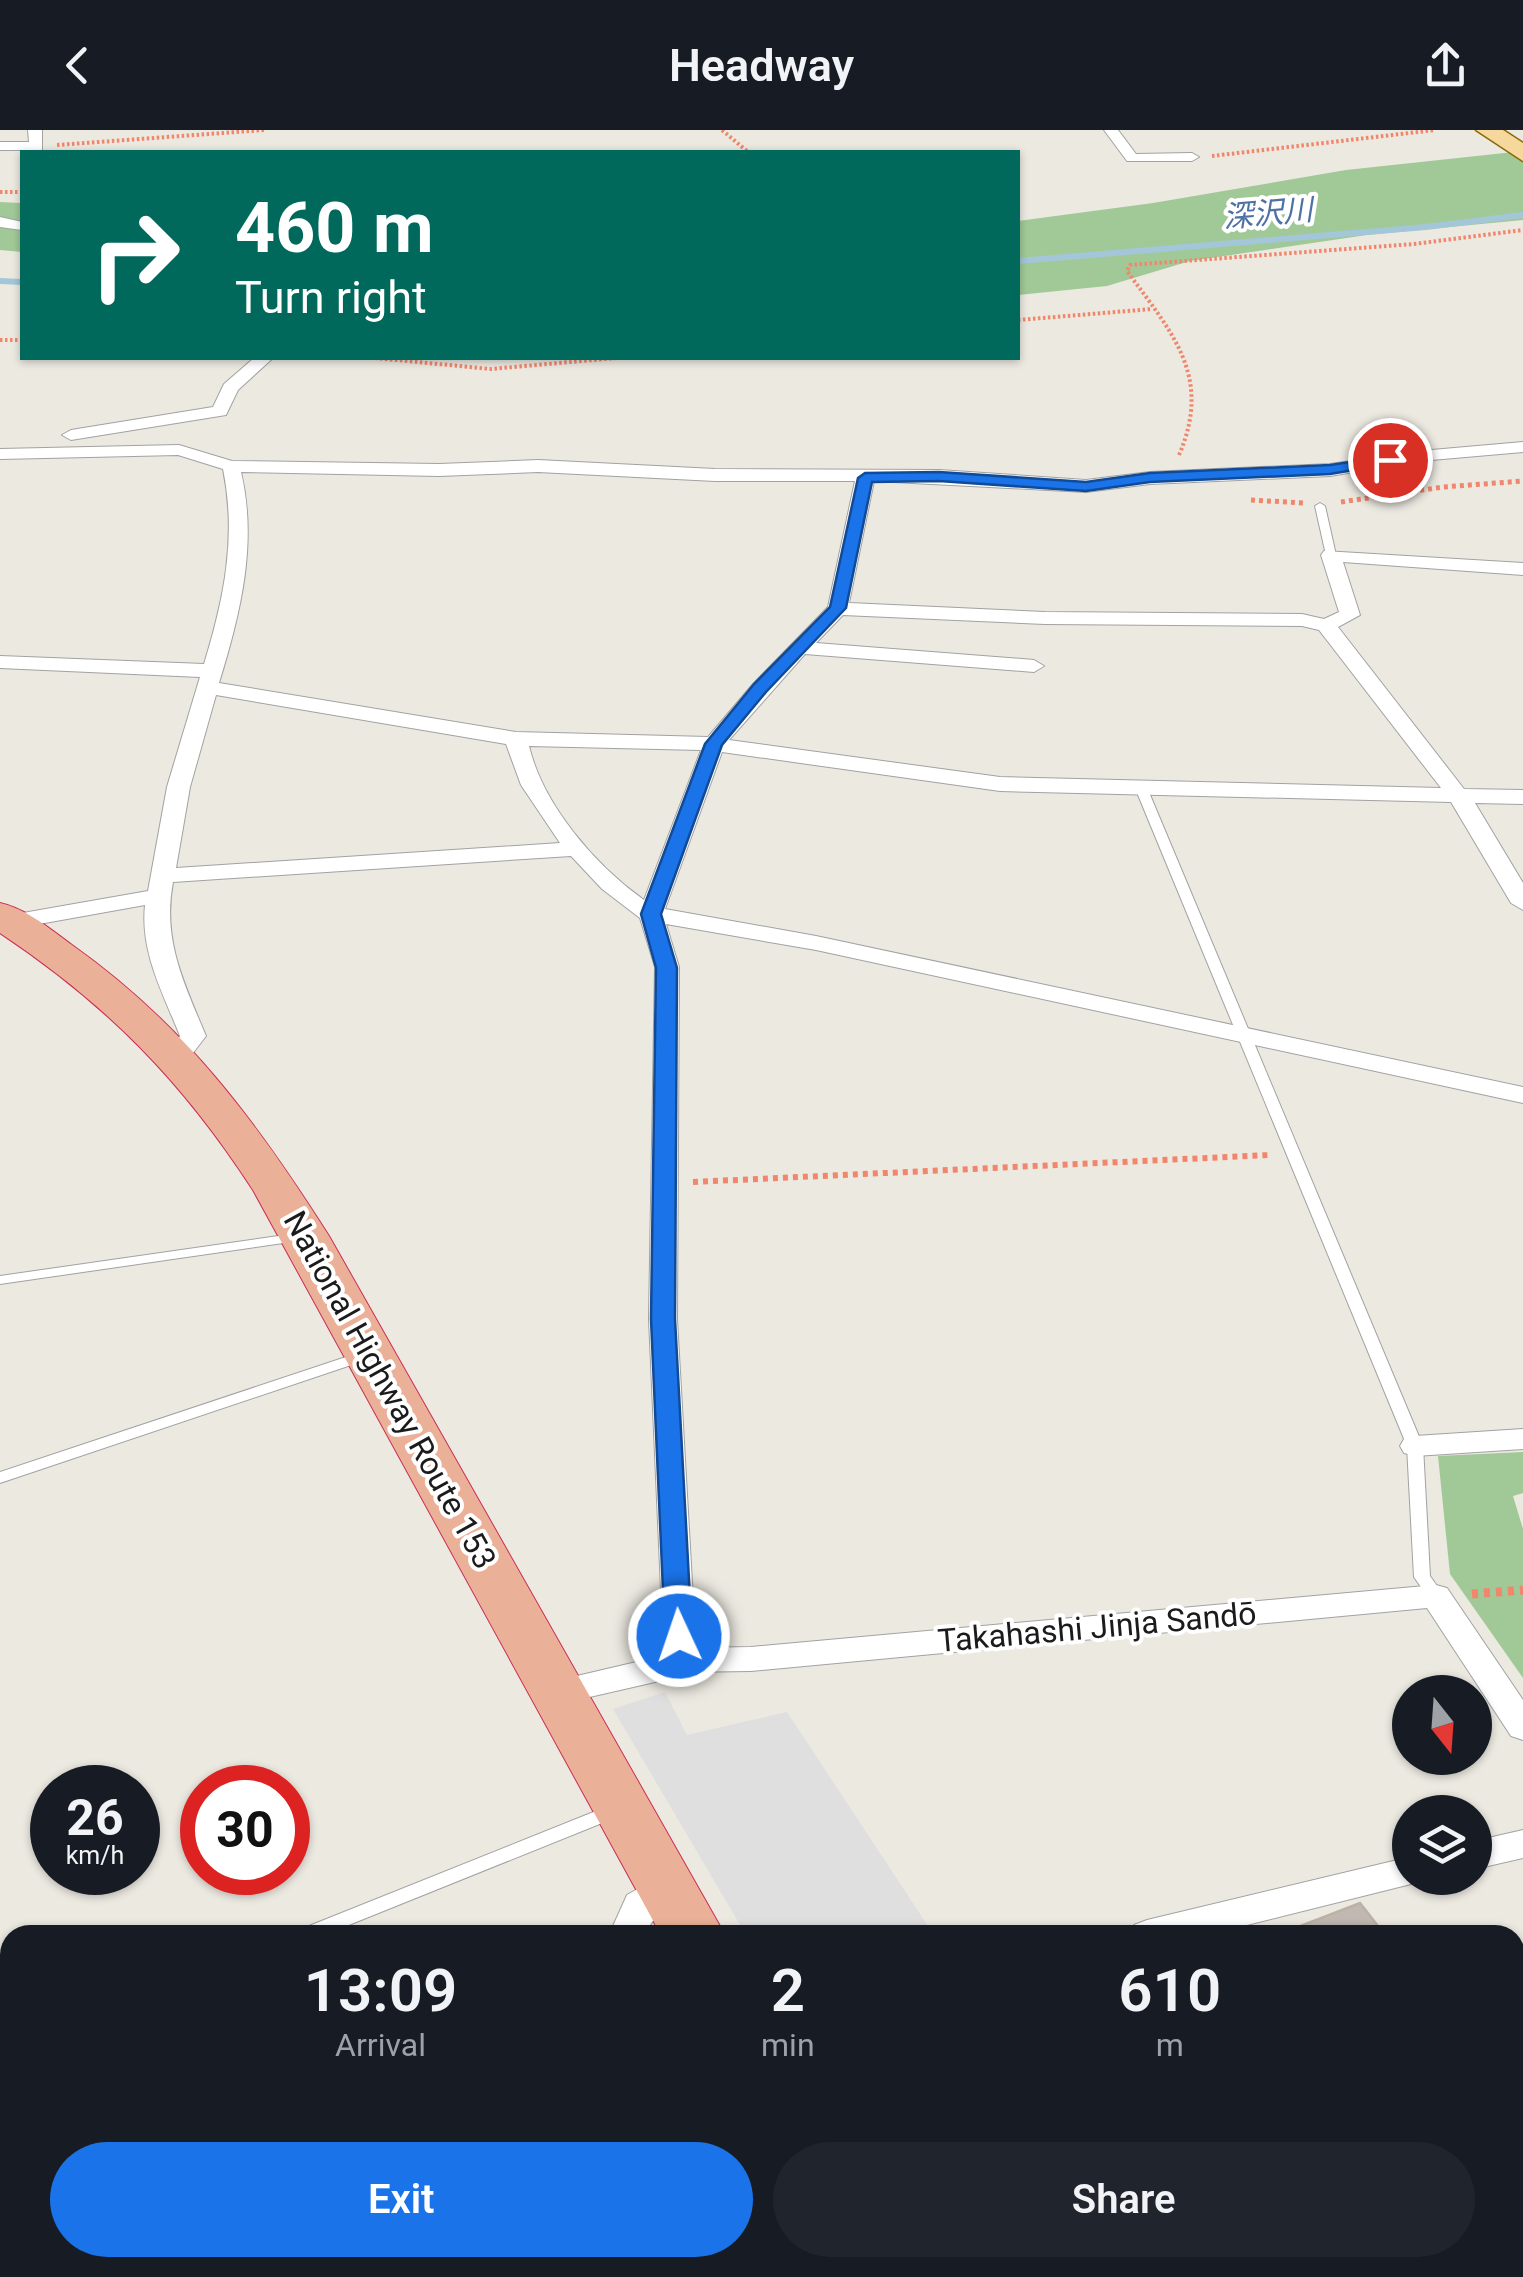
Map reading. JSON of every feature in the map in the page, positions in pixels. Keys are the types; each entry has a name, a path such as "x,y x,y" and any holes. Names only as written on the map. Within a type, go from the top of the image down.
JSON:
{"highway":[{"name":"National Highway Route 153","path":"4,920 78,970 178,1057 239,1135 305,1236 679,1911"}],"main road":[{"path":"1488,130 1523,154"}],"street":[{"path":"0,146 37,147 34,130"},
{"path":"1111,130 1132,158 1192,157"},
{"path":"0,445 220,411 230,388 262,360"},
{"path":"0,454 165,449 204,455 231,466 439,470 538,466 865,478 939,476 1086,486 1150,478 1330,470 1420,456 1523,447"},
{"path":"178,1057 193,1036 167,975 156,934 181,776 212,679 234,580 242,497 231,466"},
{"path":"670,1660 679,1636 663,1319 666,968 651,914 714,744 760,688 838,608 865,478"},
{"path":"838,608 1045,618 1302,620 1326,625 1350,616 1331,556 1523,569"},
{"path":"1326,625 1466,806 1523,903"},
{"path":"802,648 1034,666"},
{"path":"0,662 212,679 516,739 714,744 1000,784 1523,797"},
{"path":"516,739 518,758 576,850 631,904 651,914 816,943 1523,1096"},
{"path":"4,920 161,886 576,850"},
{"path":"1416,1446 1523,1438"},
{"path":"1436,1596 1523,1726"},
{"name":"Takahashi Jinja Sandō","path":"559,1692 655,1670 670,1660 751,1658 1436,1596"},
{"path":"1492,1851 1523,1844"},
{"path":"1189,1925 1392,1875"},
{"path":"631,1925 640,1905 679,1911"}],"lane":[{"path":"1320,506 1331,556"},
{"path":"1142,790 1416,1446 1422,1577 1436,1596"},
{"path":"0,1280 305,1236"},
{"path":"0,1478 370,1354"},
{"path":"330,1925 621,1808"}],"path":[{"path":"37,147 264,130"},
{"path":"722,130 746,150"},
{"path":"1192,157 1256,153 1434,130"},
{"path":"1150,478 1180,454 1194,422 1196,402 1186,355 1127,271 1130,264 1414,244 1523,230"},
{"path":"1020,320 1154,309"},
{"path":"398,360 492,368 591,360"},
{"path":"1320,506 1463,484 1523,482"},
{"path":"666,1183 1292,1154"},
{"path":"1436,1596 1523,1590"}],"green space":[{"path":"1523,151 1523,220 1367,235 1190,261 1107,286 1020,295 1020,221 1346,170"},
{"path":"0,202 20,203 20,252 0,250"},
{"path":"1523,1452 1523,1493 1513,1496 1523,1529 1523,1678 1450,1574 1438,1456"}],"shaded area":[{"path":"665,1692 687,1735 787,1712 927,1925 740,1925 613,1709"}],"building":[{"path":"1360,1903 1377,1925 1303,1925"}],"waterway":[{"name":"深沢川","path":"1020,261 1426,227 1523,215"},
{"name":"深沢川","path":"0,281 20,282"}],"route":[{"path":"679,1636 663,1319 666,968 651,914 714,744 760,688 838,608 865,478 939,476 1086,486 1150,478 1330,470 1390,460"}]}
